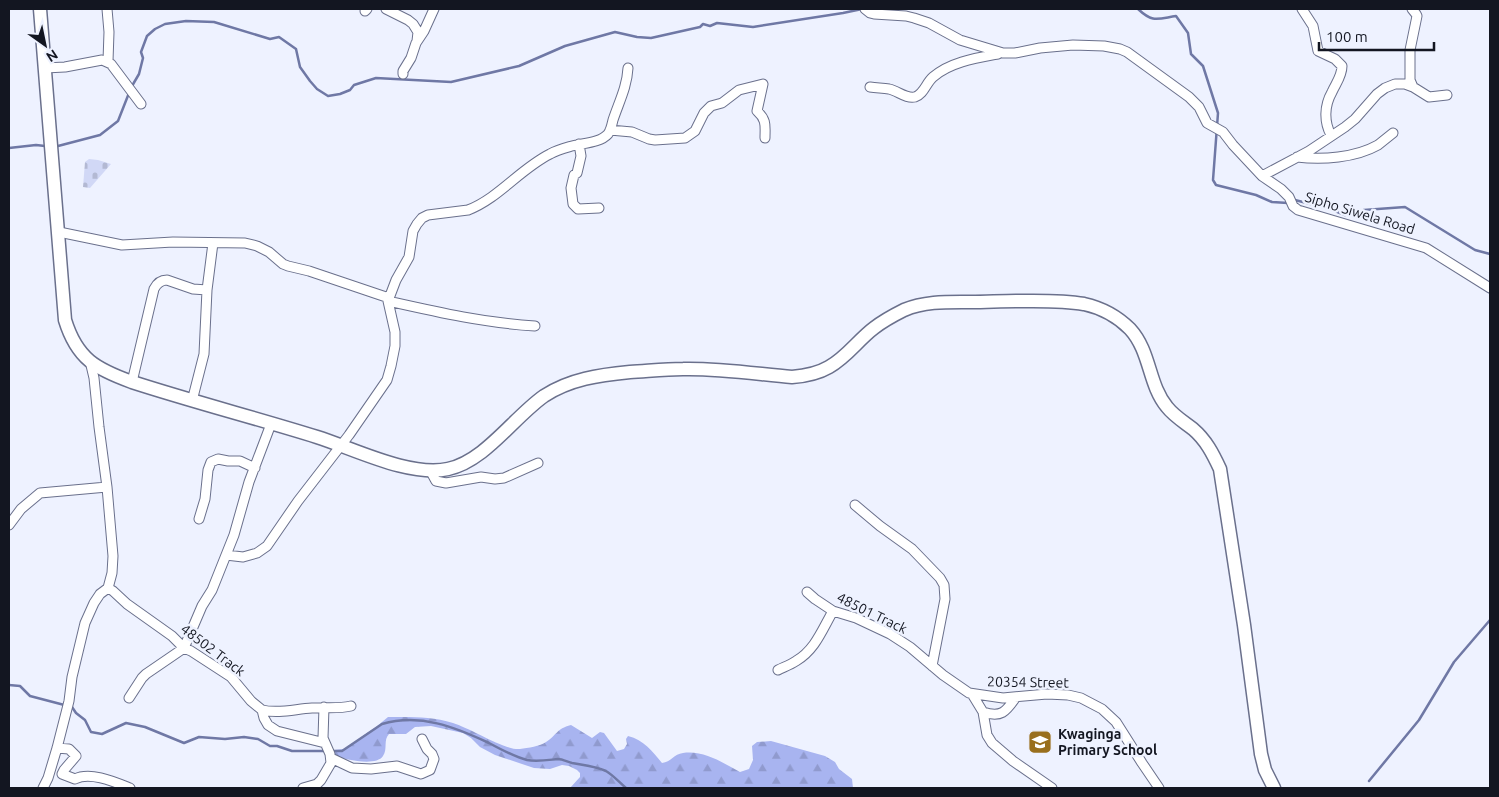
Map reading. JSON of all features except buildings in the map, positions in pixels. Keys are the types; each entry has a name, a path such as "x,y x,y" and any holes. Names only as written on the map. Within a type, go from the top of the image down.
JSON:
{"street":[{"path":"40,9 65,320 74,343 90,361 110,374 412,469 449,469 463,464 478,455 530,406 556,389 581,379 601,375 684,368 792,377 805,376 817,373 839,361 875,327 889,318 910,307 929,303 1076,303 1098,308 1111,314 1135,335 1145,353 1153,384 1162,400 1172,413 1203,439 1220,469 1244,625 1261,754 1265,770 1274,788"},
{"path":"107,9 109,32 108,61"},
{"path":"386,9 413,24 418,32 412,58 403,74"},
{"path":"416,43 434,9"},
{"path":"1302,9 1313,26 1318,51 1335,59 1342,66 1342,72 1327,102 1327,127 1331,135"},
{"path":"1412,9 1417,16 1410,50 1410,80 1414,88"},
{"name":"Sipho Siwela Road","path":"867,11 914,18 929,23 960,40 1003,53 1073,45 1104,46 1120,49 1189,97 1199,107 1207,124 1215,126 1223,132 1262,176 1274,183 1289,197 1293,206 1298,210 1426,248 1490,288"},
{"path":"870,87 891,89 909,97 916,96 922,92 932,78 950,67 972,59 1003,53"},
{"path":"45,68 65,67 102,60 108,61 141,104"},
{"path":"226,555 243,557 257,553 264,548 341,446 387,380 395,346 388,300 396,280 409,257 416,224 422,218 434,214 474,208 541,159 558,150 604,137 610,130 628,80 628,68"},
{"path":"610,130 632,132 655,140 685,138 695,131 704,113 711,106 722,103 739,90 763,84 758,111 765,120 765,138"},
{"path":"1262,176 1309,151 1345,127 1385,88 1395,84 1405,84 1428,97 1447,95"},
{"path":"1296,157 1323,159 1353,154 1377,145 1394,133"},
{"path":"579,144 581,156 571,188 573,204 578,209 599,208"},
{"path":"59,232 122,245 173,242 245,243 269,252 288,266 309,271 388,300 484,321 535,326"},
{"path":"192,401 204,354 207,290 213,243"},
{"path":"132,382 154,289 158,284 163,280 167,280 207,290"},
{"path":"43,788 48,778 69,700 84,623 100,594 109,586 112,573 113,556 107,487 94,378 90,361"},
{"path":"129,698 146,674 184,648 202,606 212,590 226,555 241,513 248,482 271,424"},
{"path":"199,519 205,499 208,470 211,462 218,459 240,461 255,468"},
{"path":"430,470 436,481 446,483 481,477 504,478 538,463"},
{"path":"9,525 21,509 40,493 107,487"},
{"path":"855,505 912,549 940,578 944,585 945,599 932,666"},
{"name":"48502 Track","path":"109,586 127,604 172,636 184,648 192,651 231,678 251,701 262,710 268,725 277,731 325,743"},
{"name":"48501 Track","path":"807,592 815,600 833,611 856,618 890,634 910,647 958,687 972,694"},
{"path":"778,670 795,662 809,651 815,644 833,611"},
{"path":"972,694 983,712 987,735 992,743 1008,757 1052,788"},
{"name":"20354 Street","path":"972,694 1003,698 1047,694 1081,698 1102,709 1116,722 1159,788"},
{"path":"983,712 995,715 1001,714 1008,709 1016,697"},
{"path":"262,710 279,712 351,706"},
{"path":"303,788 317,784 329,769 330,756 322,731 324,707"},
{"path":"330,756 352,768 371,769 397,766 421,774 430,770 434,759 422,740"},
{"path":"56,748 69,750 76,756 62,774 75,779 82,775 93,776 130,788"}],"green space":[{"path":"89,159 111,164 90,188 83,187 85,162"},
{"path":"388,717 421,717 445,721 514,749 534,747 550,739 559,730 571,725 592,738 600,732 604,733 617,751 624,749 628,736 643,743 662,763 680,754 698,753 713,758 740,772 749,769 753,760 752,746 757,742 771,741 825,756 835,762 839,769 852,779 853,788 570,788 580,777 580,773 569,766 562,765 550,769 534,768 495,755 480,747 463,733 431,726 415,727 406,734 389,734 386,739 383,756 374,761 367,762 334,756 334,750 344,749"}],"waterway":[{"path":"132,86 139,74 143,58 141,52 147,36 165,24 186,21 214,22 270,39 279,37 296,49 300,67 317,89 328,96 340,94 350,90 354,85 376,78 451,82 519,66 565,46 615,32 651,38 700,27 703,24 710,26 717,23 753,27 862,9"},
{"path":"1138,9 1156,19 1176,16 1188,33 1191,54 1203,66 1218,113 1213,180 1216,185 1256,195 1272,202 1288,203 1295,200 1345,215 1364,210 1405,207 1475,250 1490,254"},
{"path":"58,146 100,135 118,121 129,93"},
{"path":"9,148 45,146"},
{"path":"1369,781 1419,720 1454,662 1490,620"},
{"path":"9,685 20,686 30,696 72,707 85,720 91,732 102,734 126,723 145,727 184,743 199,737 225,739 244,737 258,739 270,746 277,746 292,751 342,751 382,724 396,721 424,721 450,727 527,760 560,759 602,769 626,788"}],"place":[{"name":"Kwaginga Primary School","path":"1040,742"}]}
